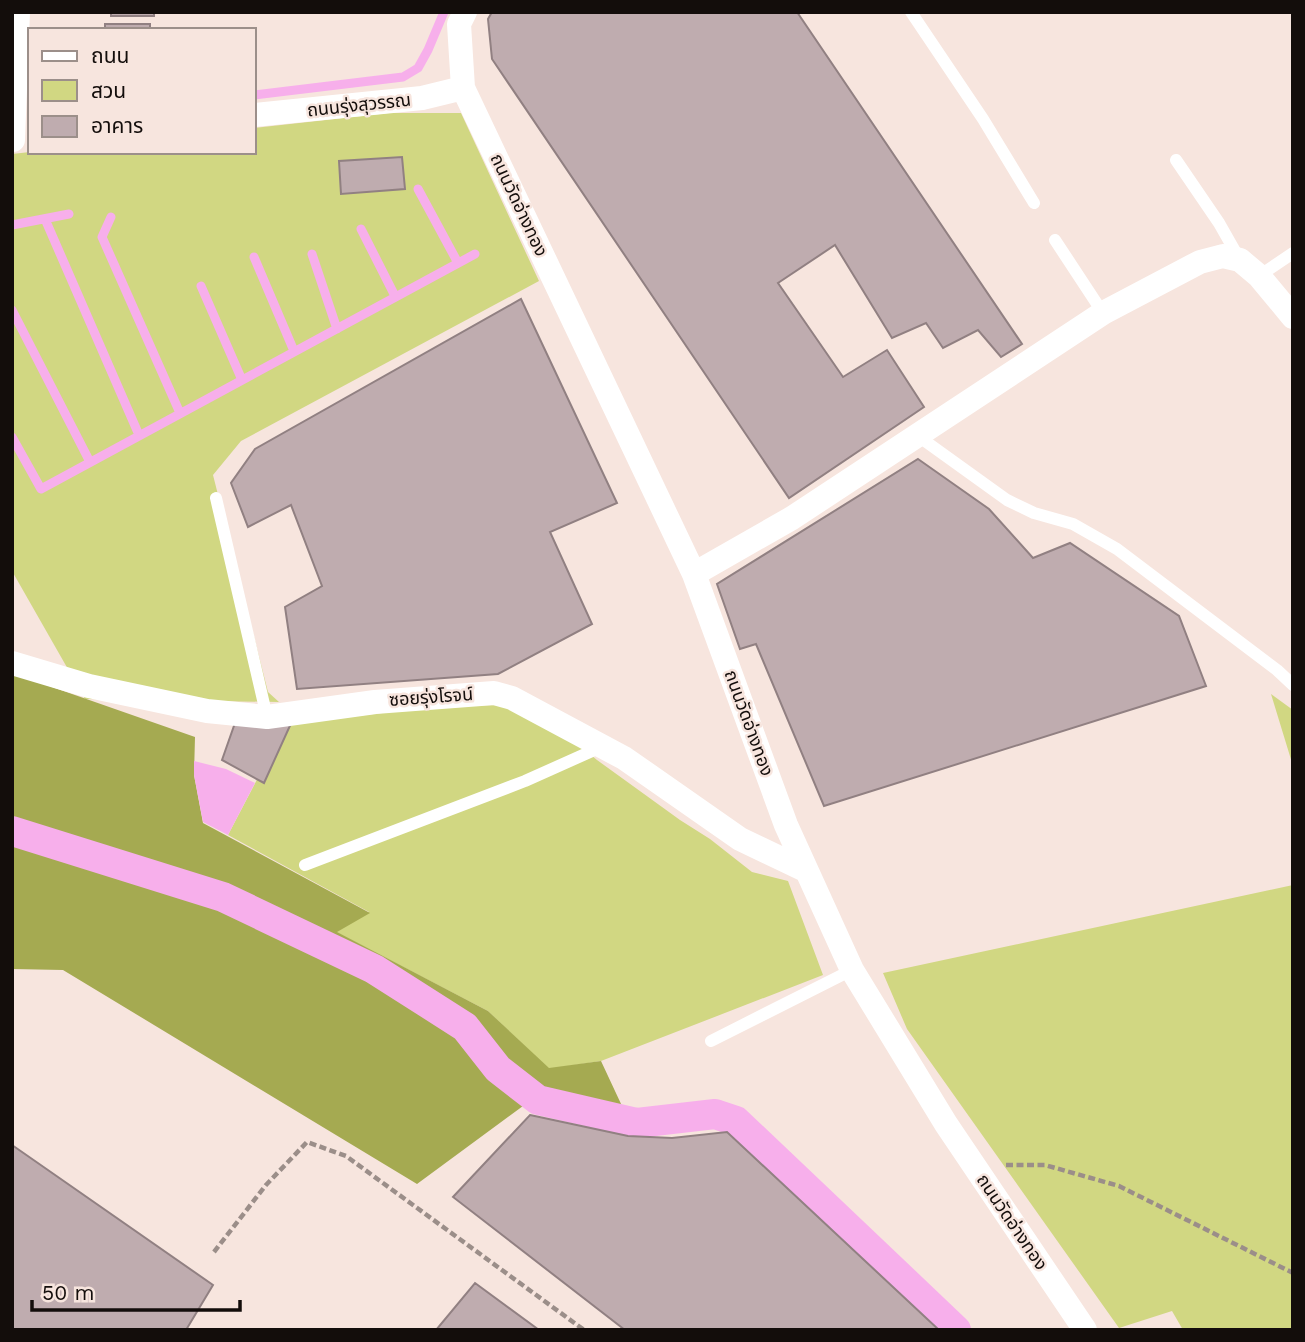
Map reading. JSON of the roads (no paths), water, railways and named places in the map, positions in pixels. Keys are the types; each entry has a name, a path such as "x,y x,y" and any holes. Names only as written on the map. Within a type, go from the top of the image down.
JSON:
{"street":[{"path":"13,140 18,12"},
{"path":"463,88 459,24 465,12"},
{"name":"ถนนรุ่งสุวรรณ","path":"256,115 422,98 463,88"},
{"name":"ถนนวัดอ่างทอง","path":"463,88 694,574 786,825 852,970 946,1124 1085,1330"},
{"path":"694,574 792,518 1103,313 1200,262 1223,256 1240,260 1259,276 1293,317"},
{"name":"ซอยรุ่งโรจน์","path":"12,663 89,687 207,711 267,717 375,702 494,693 512,698 624,758 740,839 807,872"}],"lane":[{"path":"911,12 983,119 1034,203"},
{"path":"1176,160 1219,223 1240,260"},
{"path":"1055,240 1103,313"},
{"path":"1259,276 1293,253"},
{"path":"918,436 1007,500 1034,513 1073,524 1117,550 1277,670 1293,685"},
{"path":"216,498 267,717"},
{"path":"305,864 525,781 602,746"},
{"path":"711,1041 852,970"}],"waterway":[{"path":"256,95 403,77 418,68 444,12"},
{"path":"418,189 458,263"},
{"path":"12,225 69,214"},
{"path":"111,217 102,237 180,413"},
{"path":"45,219 139,435"},
{"path":"361,229 395,296"},
{"path":"312,254 337,329"},
{"path":"12,437 41,489 475,254"},
{"path":"254,257 294,351"},
{"path":"201,286 242,380"},
{"path":"12,310 90,462"},
{"path":"12,831 223,897 374,969 465,1027 498,1069 538,1100 637,1123 715,1114 736,1121 956,1330"}]}
